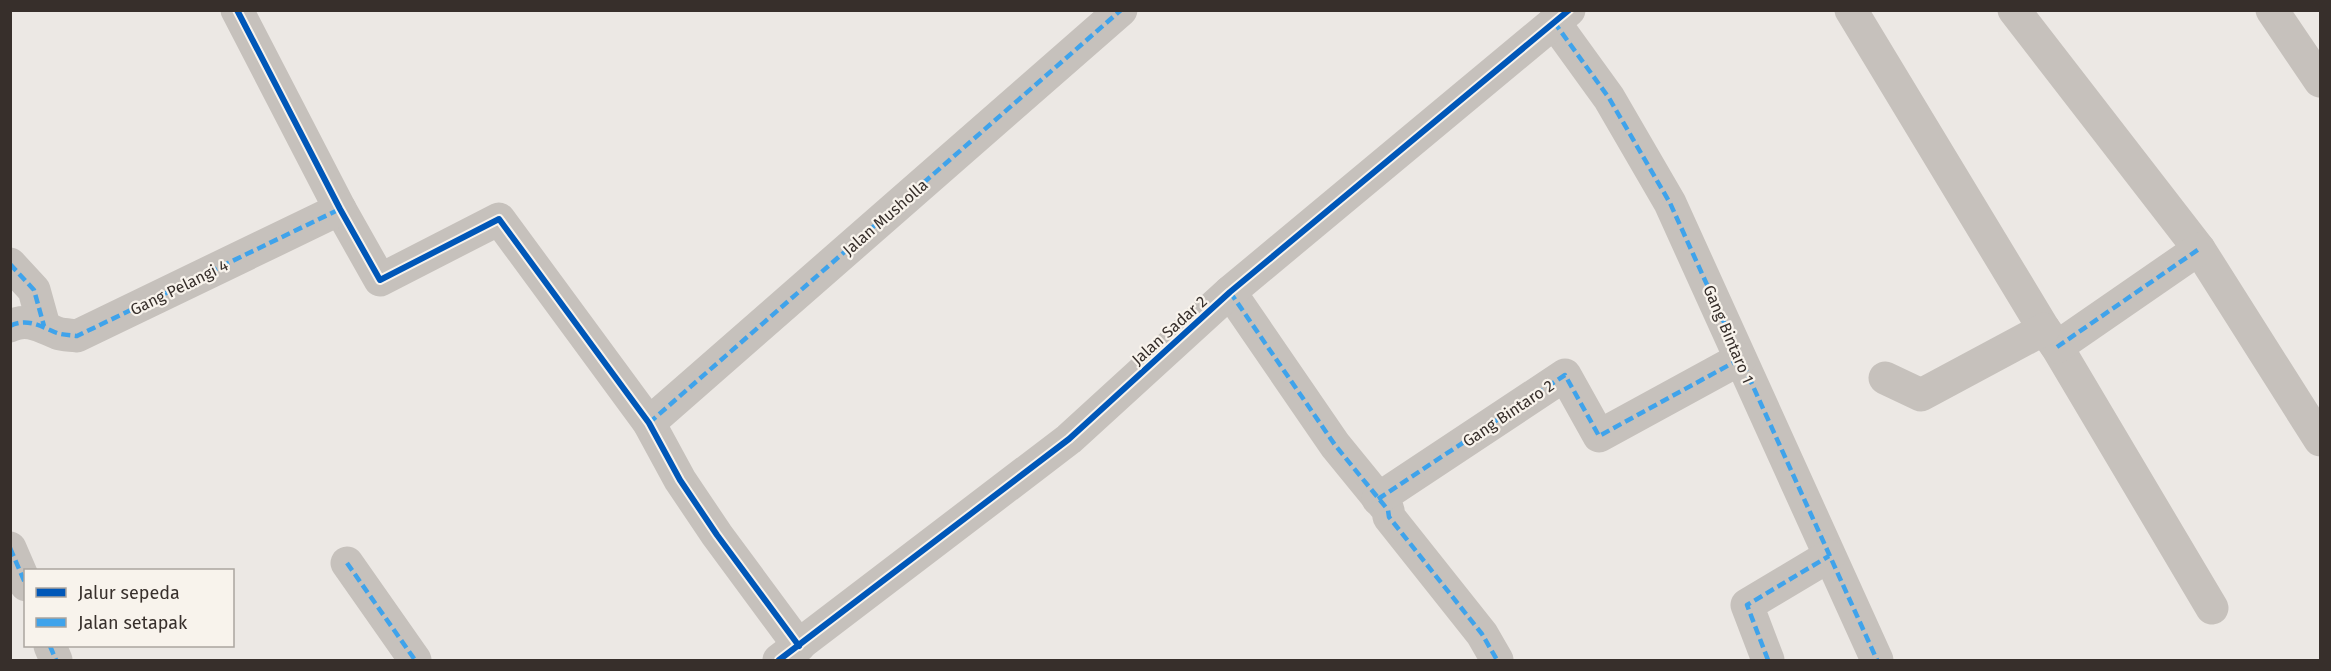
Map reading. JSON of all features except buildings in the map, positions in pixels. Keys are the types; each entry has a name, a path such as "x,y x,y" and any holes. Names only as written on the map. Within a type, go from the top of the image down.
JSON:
{"street":[{"path":"237,10 340,209 380,280 499,219 649,423 680,480 717,535 789,653"},
{"name":"Jalan Musholla","path":"649,423 1121,10"},
{"path":"1851,10 2212,608"},
{"path":"2014,10 2199,249 2320,440"},
{"path":"2272,10 2320,81"},
{"name":"Jalan Sadar 2","path":"789,653 1069,439 1230,292 1562,16"},
{"name":"Gang Bintaro 1","path":"1562,16 1670,203 1877,660"},
{"name":"Gang Pelangi 4","path":"23,326 77,336 340,209"},
{"path":"1885,378 1922,395 2050,338 2199,249"},
{"path":"10,264 34,290 23,326"},
{"path":"1230,292 1335,445 1388,510 1389,517 1482,633 1497,660"},
{"name":"Gang Bintaro 2","path":"1378,499 1565,375 1599,436 1740,359"},
{"path":"10,548 24,580"},
{"path":"1768,660 1747,605 1829,556"},
{"path":"347,563 415,660"}],"marked path":[{"path":"649,423 1121,10"},
{"path":"1554,22 1609,98 1670,203 1877,660"},
{"path":"10,326 22,322 59,334 77,336 340,209"},
{"path":"2057,347 2199,249"},
{"path":"10,264 34,290 44,326"},
{"path":"1230,292 1335,445 1388,510 1389,517 1482,634 1497,660"},
{"path":"1378,499 1565,375 1599,436 1740,359"},
{"path":"10,548 24,580"},
{"path":"1768,660 1747,605 1829,556"},
{"path":"347,563 415,660"},
{"path":"50,647 56,660"}],"cycle path":[{"path":"237,10 340,209 380,280 499,219 649,423 680,480 717,535 799,646"},
{"path":"779,660 1069,439 1230,292 1569,10"}]}
